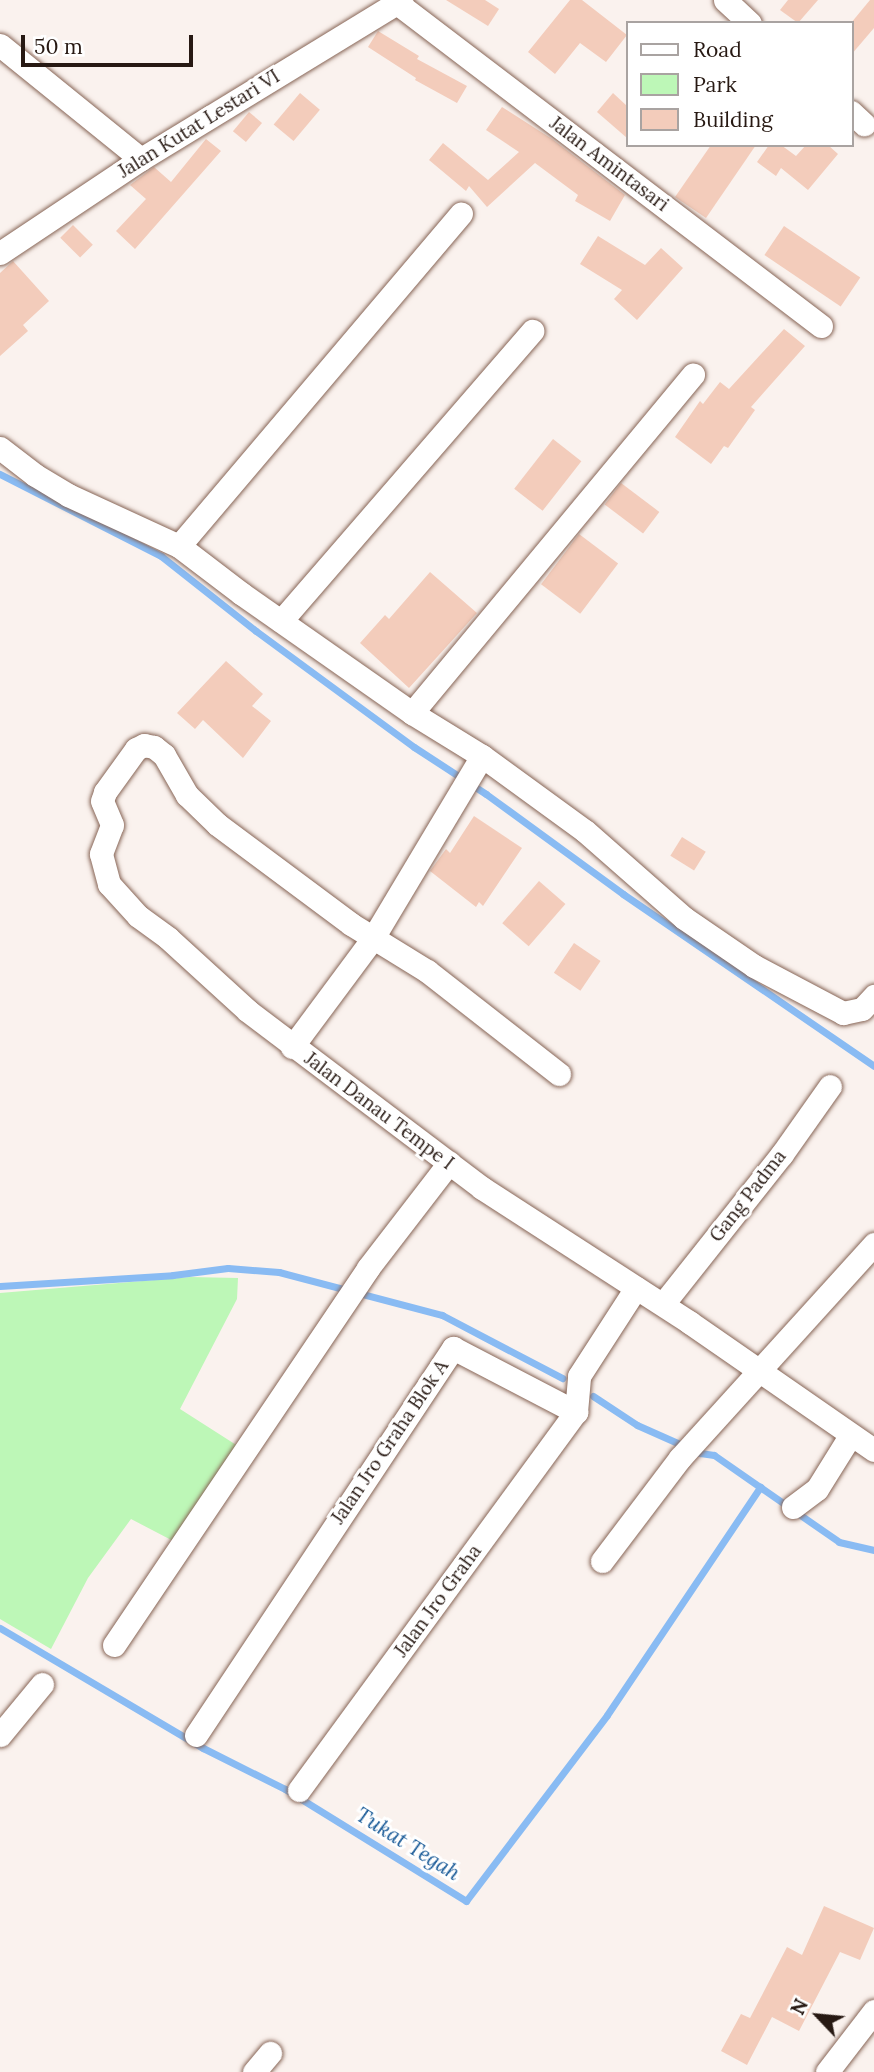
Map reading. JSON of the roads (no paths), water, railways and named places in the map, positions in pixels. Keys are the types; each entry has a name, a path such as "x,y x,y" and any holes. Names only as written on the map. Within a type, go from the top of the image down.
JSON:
{"street":[{"path":"724,0 748,21"},
{"name":"Jalan Kutat Lestari VI","path":"0,253 141,159 386,4"},
{"name":"Jalan Amintasari","path":"386,4 821,326"},
{"path":"0,44 141,159"},
{"path":"179,547 461,213"},
{"path":"281,621 532,331"},
{"path":"412,713 693,375"},
{"path":"0,447 34,475 68,495 179,547 479,762 585,831 684,919 754,966 842,1013 862,1009 874,996"},
{"name":"Jalan Danau Tempe I","path":"373,938 198,807 178,782 164,755 154,747 144,745 136,749 102,801 111,825 101,855 102,869 109,884 138,916 168,937 292,1047 522,1216 663,1304 762,1371 850,1436 874,1450"},
{"path":"292,1047 373,938 479,762"},
{"path":"373,938 426,971 559,1074"},
{"name":"Gang Padma","path":"663,1304 782,1154 830,1086"},
{"path":"114,1645 368,1268 449,1163"},
{"path":"602,1561 680,1458 762,1371 874,1244"},
{"path":"576,1412 579,1376 636,1288"},
{"name":"Jalan Jro Graha Blok A","path":"196,1735 453,1348 576,1412"},
{"name":"Jalan Jro Graha","path":"299,1790 576,1412"},
{"path":"793,1507 817,1489 850,1436"},
{"path":"0,1735 43,1684"},
{"path":"827,2072 874,2011"},
{"path":"254,2072 270,2053"}],"waterway":[{"path":"0,474 161,556 256,631 414,747 486,794 623,894 874,1066"},
{"path":"0,1286 173,1275 228,1268 279,1272 442,1315 562,1378"},
{"path":"593,1396 637,1425 700,1453 714,1455 839,1542 874,1550"},
{"name":"Tukat Tegah","path":"0,1628 203,1748 285,1789 466,1901 607,1715 760,1487"}]}
